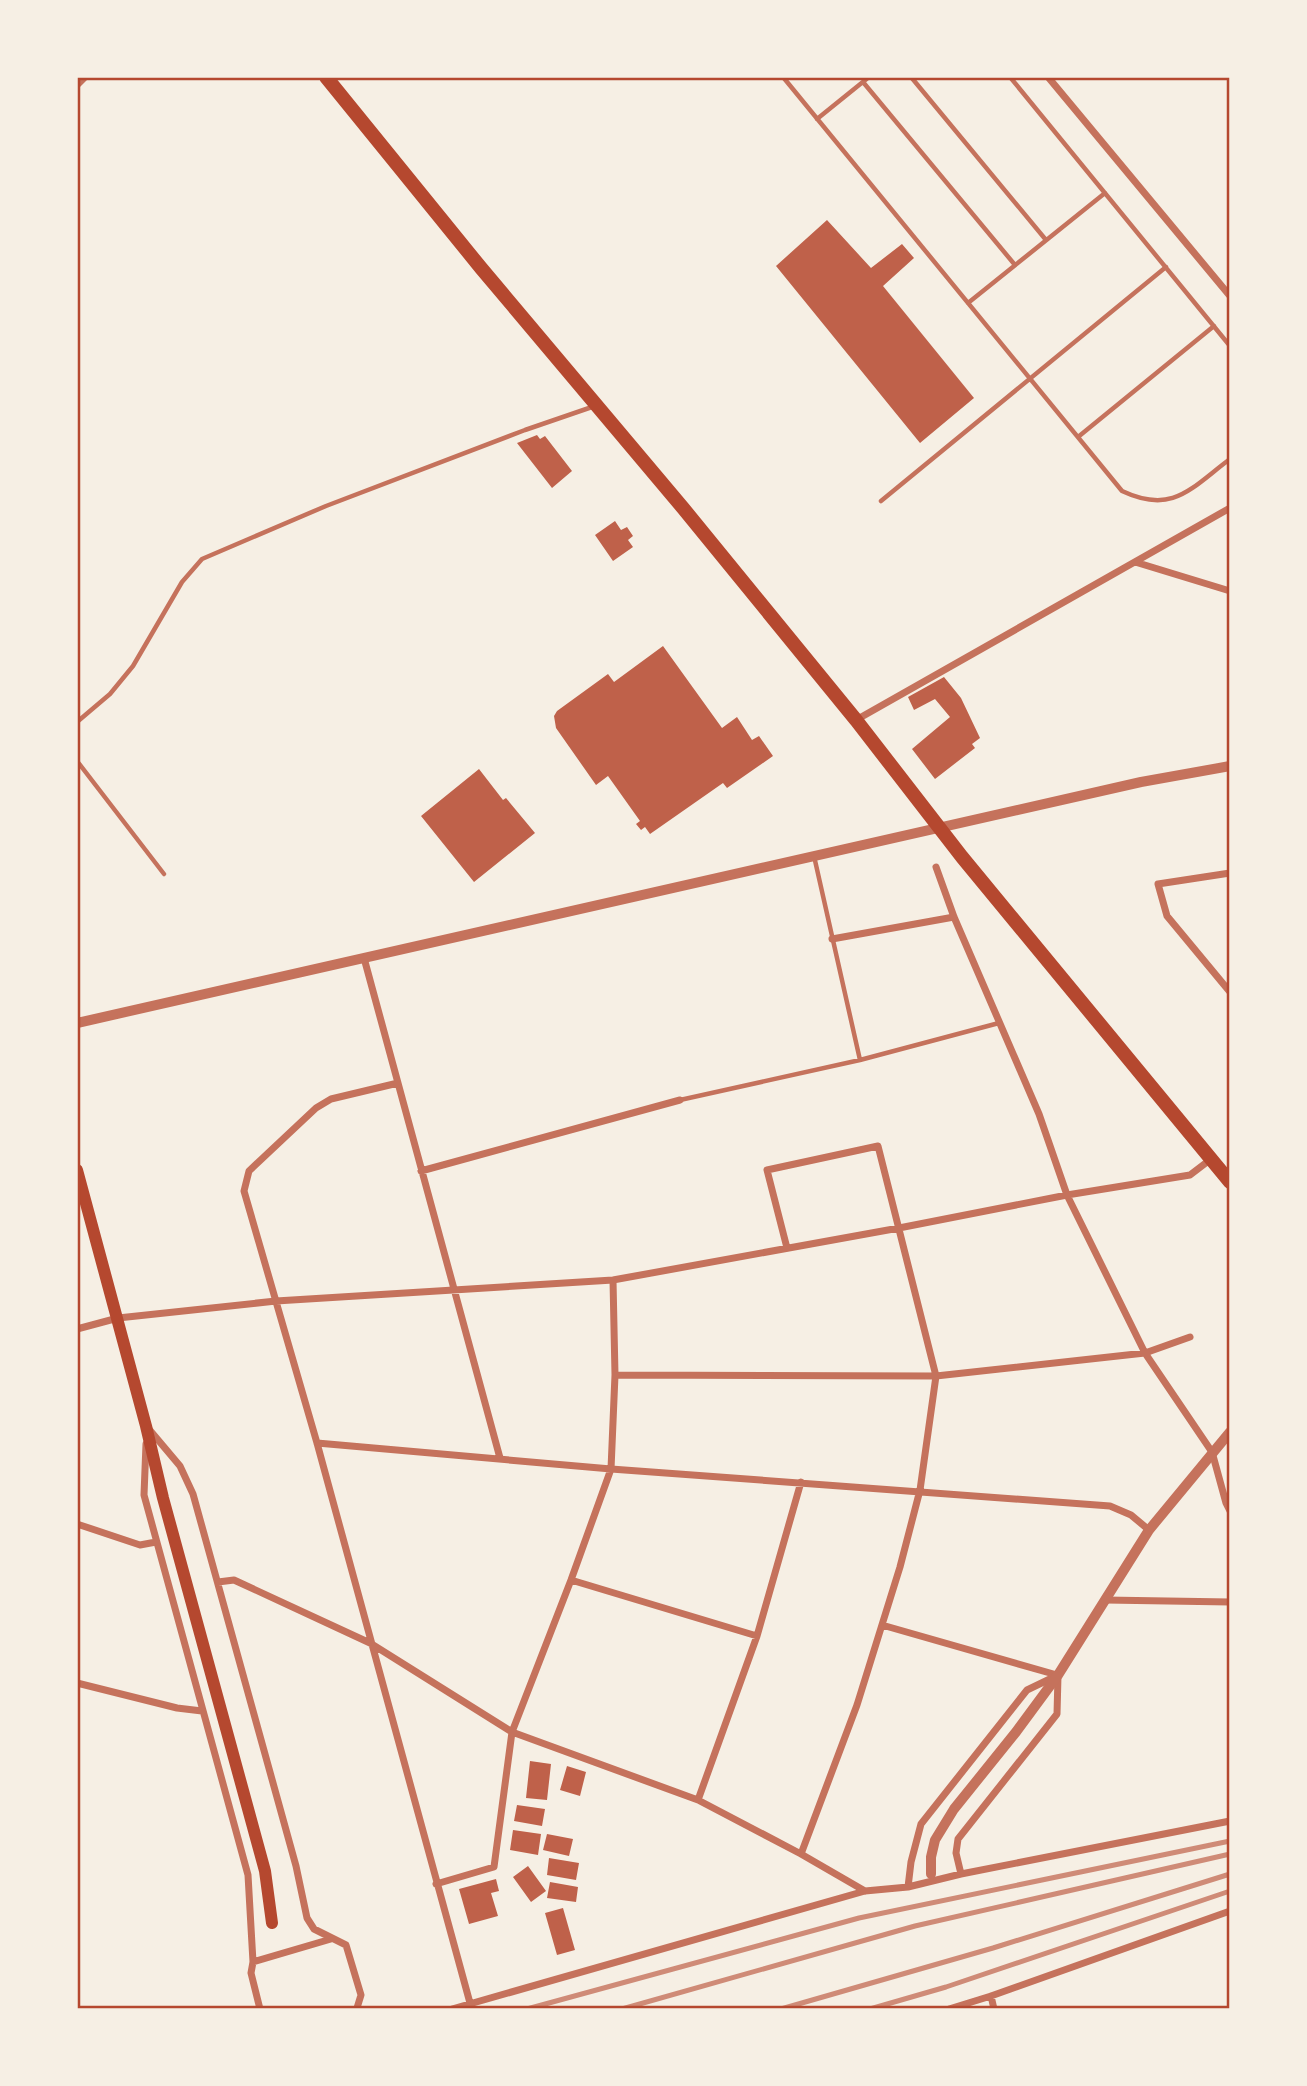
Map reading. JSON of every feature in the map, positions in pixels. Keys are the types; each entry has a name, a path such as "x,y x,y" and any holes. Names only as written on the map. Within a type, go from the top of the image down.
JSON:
{"highway":[{"path":"326,77 481,268 683,508 856,720 939,827 1230,1182"}],"main road":[{"path":"77,1170 265,1871 272,1923"}],"street":[{"path":"77,85 85,77"},
{"path":"1048,77 1230,296"},
{"path":"856,720 1230,508"},
{"path":"1135,562 1230,590"},
{"path":"77,1023 939,827 1141,782 1230,766"},
{"path":"936,867 954,917 1039,1114 1067,1195 1145,1353 1212,1452 1230,1511"},
{"path":"1230,873 1158,884 1167,916 1230,992"},
{"path":"832,939 954,917"},
{"path":"364,958 499,1458"},
{"path":"398,1083 331,1099 316,1108 249,1171 244,1191 317,1443 470,2003"},
{"path":"421,1171 680,1100"},
{"path":"787,1248 767,1170 878,1146 936,1376 920,1490 882,1625 857,1705 801,1854"},
{"path":"77,1329 117,1318 276,1301 613,1280 1067,1195 1189,1175 1211,1159"},
{"path":"436,1884 494,1867 512,1732 611,1469 615,1375 613,1280"},
{"path":"615,1375 936,1376 1145,1353 1190,1337"},
{"path":"146,1426 144,1495 248,1875 253,1962 251,1973 260,2009"},
{"path":"146,1426 180,1466 193,1494 296,1866 307,1918 314,1928 346,1945 361,1995 357,2009"},
{"path":"931,1874 935,1840 954,1809 1058,1675 1149,1530 1230,1432"},
{"path":"317,1443 611,1469 1110,1506 1130,1515 1149,1530"},
{"path":"698,1800 757,1636 801,1482"},
{"path":"77,1524 140,1545 156,1542"},
{"path":"218,1582 234,1580 370,1643 512,1732 698,1800 865,1891"},
{"path":"571,1580 757,1636"},
{"path":"1105,1600 1230,1602"},
{"path":"882,1625 1058,1675"},
{"path":"961,1874 956,1853 958,1839 1057,1714 1058,1675"},
{"path":"908,1887 911,1862 921,1824 1027,1690 1058,1675"},
{"path":"77,1683 177,1708 202,1711"},
{"path":"452,2009 865,1891 908,1887 1230,1821"},
{"path":"953,2008 1230,1912"},
{"path":"253,1962 331,1938"},
{"path":"991,1997 994,2009"}],"lane":[{"path":"783,77 1122,491 1146,501 1178,498 1230,459"},
{"path":"817,119 869,77"},
{"path":"911,77 1046,240"},
{"path":"1010,77 1230,346"},
{"path":"863,82 1016,265"},
{"path":"968,303 1105,193"},
{"path":"881,501 1166,267"},
{"path":"1078,438 1214,326"},
{"path":"77,722 110,694 133,666 182,582 202,559 326,506 525,430 596,406"},
{"path":"77,761 164,874"},
{"path":"814,855 860,1059"},
{"path":"680,1100 860,1059 1000,1022"}],"building":[{"path":"827,220 871,268 902,244 914,258 883,286 974,398 920,443 776,266"},
{"path":"537,435 540,439 545,436 572,471 552,488 517,443"},
{"path":"615,521 621,530 627,527 633,536 628,540 633,547 613,561 595,535"},
{"path":"663,646 722,728 737,717 752,740 759,736 773,756 727,788 723,783 650,834 645,827 641,830 636,824 640,821 608,776 596,785 556,728 554,716 557,711 608,674 614,682"},
{"path":"944,677 961,698 980,738 972,744 975,748 935,779 912,749 950,717 935,699 914,710 908,697"},
{"path":"479,769 503,800 506,798 535,833 474,882 421,816"},
{"path":"530,1761 551,1764 547,1800 526,1798"},
{"path":"567,1766 586,1772 580,1796 560,1790"},
{"path":"517,1805 545,1809 542,1826 514,1821"},
{"path":"513,1830 541,1834 538,1855 510,1850"},
{"path":"547,1834 573,1839 569,1856 543,1850"},
{"path":"549,1858 579,1863 576,1880 547,1875"},
{"path":"528,1866 546,1891 531,1902 513,1877"},
{"path":"496,1879 499,1891 491,1893 498,1916 469,1924 459,1889"},
{"path":"550,1882 578,1887 576,1902 547,1898"},
{"path":"563,1908 575,1950 557,1955 545,1913"}],"railway":[{"path":"527,2009 859,1918 1230,1841"},
{"path":"622,2009 915,1926 1230,1854"},
{"path":"781,2009 993,1948 1230,1874"},
{"path":"870,2009 946,1987 1230,1891"}]}
